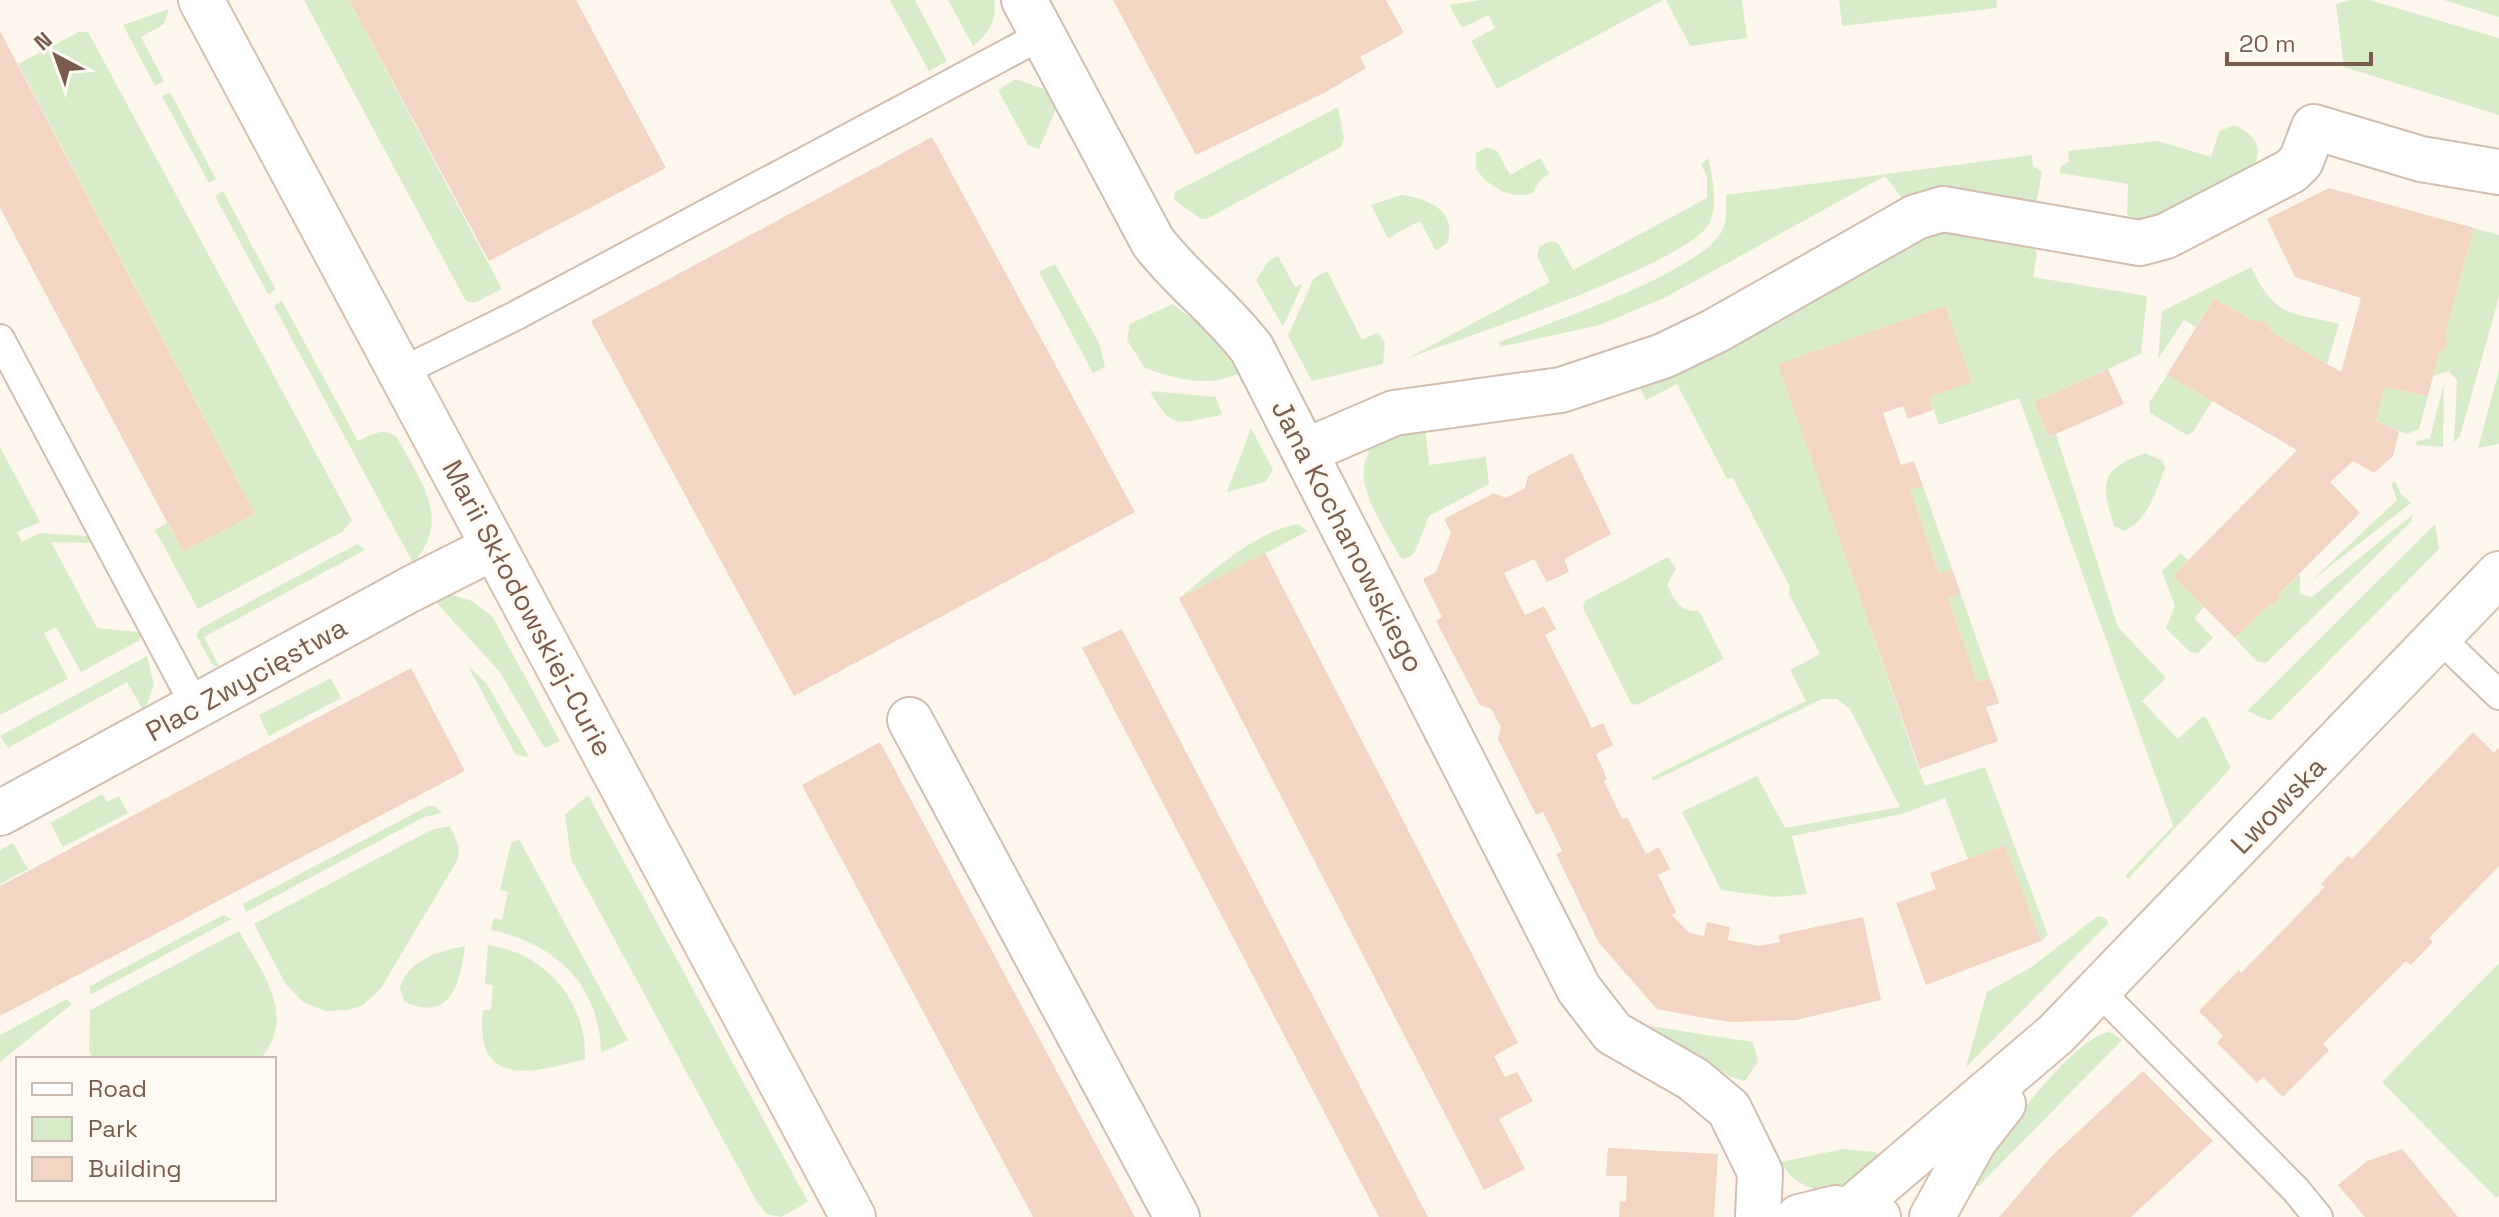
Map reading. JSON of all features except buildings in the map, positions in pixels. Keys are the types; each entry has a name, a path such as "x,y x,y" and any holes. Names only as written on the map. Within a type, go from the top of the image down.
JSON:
{"street":[{"name":"Marii Skłodowskiej-Curie","path":"201,0 853,1217"},
{"name":"Jana Kochanowskiego","path":"1033,17 1153,242 1170,265 1238,330 1306,451 1579,989 1613,1033 1693,1079 1729,1109 1760,1172 1793,1196 1837,1213"},
{"path":"1306,451 1394,413 1561,390 1663,356 1715,331 1916,217 1943,209 2140,243 2166,236 2291,171 2301,161 2314,127 2421,159 2499,172"},
{"name":"Plac Zwycięstwa","path":"0,813 409,590 494,547"},
{"name":"Lwowska","path":"1837,1213 2056,1034 2499,574"},
{"path":"910,720 1177,1217"},
{"name":"Lwowska","path":"1932,1217 1974,1141 2056,1034"},
{"name":"Jana Kochanowskiego","path":"1758,1217 1760,1172"}],"lane":[{"path":"401,372 1033,17"},
{"path":"0,339 196,707"},
{"path":"2440,638 2499,695"},
{"path":"2099,991 2296,1190 2318,1217"}],"green space":[{"path":"304,0 349,0 502,289 474,303 466,301"},
{"path":"890,0 915,0 947,61 929,71"},
{"path":"948,0 994,0 995,14 991,26 973,46"},
{"path":"1481,0 1663,0 1497,89 1471,41 1495,28 1489,15 1462,28 1449,5"},
{"path":"1666,0 1742,0 1747,38 1690,46"},
{"path":"1839,0 1996,0 1997,8 1842,26"},
{"path":"2369,0 2499,38 2499,115 2344,67 2336,4"},
{"path":"2444,0 2499,0 2499,17"},
{"path":"169,9 164,24 141,37 164,81 155,86 123,25"},
{"path":"79,32 88,32 352,520 342,532 198,609 155,530 167,523 183,552 255,514 18,64"},
{"path":"1016,79 1044,89 1056,109 1039,149 1028,145 998,90"},
{"path":"170,92 216,179 209,183 162,96"},
{"path":"1338,107 1344,139 1341,147 1208,218 1201,219 1174,200 1175,192"},
{"path":"2233,125 2256,142 2258,155 2251,169 2144,221 2127,215 2128,184 2059,173 2061,166 2069,162 2068,151 2158,141 2211,157 2219,132"},
{"path":"1487,147 1497,151 1510,175 1540,158 1549,174 1539,181 1533,193 1517,195 1500,190 1486,181 1476,168 1476,153"},
{"path":"2032,155 2033,166 2042,172 2036,204 1904,201 1885,176 1666,297 1600,325 1500,347 1499,342 1620,296 1685,263 1708,247 1722,231 1726,218 1726,195"},
{"path":"1708,158 1713,182 1712,217 1692,240 1660,259 1570,299 1408,358 1550,282 1537,255 1540,246 1550,241 1558,243 1573,270 1707,198 1707,176 1701,165"},
{"path":"223,191 276,290 268,294 215,196"},
{"path":"1401,195 1421,199 1444,214 1450,231 1448,242 1436,251 1420,221 1388,238 1371,205"},
{"path":"1938,228 2032,245 2037,254 2033,277 2147,296 2141,354 2034,402 2049,437 2056,434 2118,627 2166,678 2142,701 2178,739 2203,716 2207,719 2231,768 2128,879 2125,876 2173,826 2172,822 2019,398 1939,425 1929,397 1945,306 1779,364 1925,786 1985,767 2048,935 2041,941 2005,845 1968,859 1945,798 1902,814 1792,836 1807,894 1774,897 1721,890 1682,812 1757,776 1785,828 1900,807 1850,709 1837,699 1822,699 1653,781 1652,777 1806,701 1790,670 1820,654 1789,594 1790,587 1733,478 1727,479 1677,384 1646,400 1638,384"},
{"path":"2474,228 2499,235 2499,297 2460,436 2454,442 2457,380 2448,371 2433,376 2439,353 2447,345 2445,335"},
{"path":"1278,256 1295,287 1303,283 1283,327 1256,280 1268,262"},
{"path":"1055,264 1100,345 1105,367 1093,373 1039,272"},
{"path":"2251,267 2268,296 2285,310 2339,324 2327,364 2272,332 2265,321 2253,321 2214,298 2196,327 2184,320 2158,359 2162,311"},
{"path":"1327,271 1362,340 1378,332 1385,343 1383,364 1312,381 1288,336 1314,278"},
{"path":"282,301 358,441 382,432 397,437 423,485 432,515 431,531 425,547 413,563 274,306"},
{"path":"1172,304 1206,329 1239,373 1228,378 1204,381 1168,376 1145,368 1127,340 1130,324"},
{"path":"2499,370 2499,444 2478,448"},
{"path":"2167,375 2212,401 2193,432 2187,435 2150,413 2149,403"},
{"path":"2444,383 2443,447 2416,445 2417,441 2430,438"},
{"path":"2384,387 2428,396 2419,429 2407,434 2376,421"},
{"path":"1150,391 1216,397 1222,415 1186,422 1171,419"},
{"path":"1425,425 1429,465 1486,457 1489,484 1429,516 1414,554 1405,559 1400,557 1379,520 1367,492 1364,465 1369,453 1364,443"},
{"path":"1251,428 1273,470 1265,482 1227,492"},
{"path":"0,447 40,522 17,532 22,542 40,533 88,536 93,543 51,542 97,628 140,632 140,640 81,672 56,627 44,633 68,679 0,715"},
{"path":"2145,453 2163,461 2165,468 2145,513 2124,531 2114,526 2107,500 2107,480 2119,465"},
{"path":"2395,481 2401,494 2411,503 2310,582 2397,500 2391,484"},
{"path":"1923,486 1952,569 1939,574 1910,490"},
{"path":"2412,515 2412,521 2266,663 2256,661 2235,638 2269,605 2277,604 2280,593 2300,574 2300,594 2312,597"},
{"path":"1298,524 1308,531 1179,598 1250,544 1282,528"},
{"path":"2435,524 2439,549 2270,721 2247,711"},
{"path":"357,544 365,550 204,637 220,668 212,664 196,635 201,628"},
{"path":"2181,553 2188,560 2173,576 2204,607 2194,618 2213,638 2198,653 2190,652 2166,628 2175,606 2162,571"},
{"path":"1668,557 1676,568 1667,585 1673,596 1687,610 1699,611 1724,659 1637,705 1631,703 1583,608 1585,601"},
{"path":"1961,594 1990,678 1977,682 1948,598"},
{"path":"452,595 472,601 492,616 560,741 546,748 542,744 500,672 432,598"},
{"path":"147,656 154,685 144,712 127,682 8,748 0,736"},
{"path":"468,666 487,684 529,757 516,755"},
{"path":"331,678 341,698 269,736 259,715"},
{"path":"102,794 107,802 119,796 128,813 63,847 50,823"},
{"path":"588,795 808,1202 781,1217 767,1214 757,1202 571,859 565,815"},
{"path":"428,806 435,806 442,813 424,817 246,912 243,904"},
{"path":"450,826 459,847 458,859 381,988 363,1005 348,1010 325,1011 303,1002 285,983 254,924 431,830"},
{"path":"519,839 628,1040 601,1053 599,1028 592,1007 583,987 570,971 535,945 491,930 494,918 502,920 508,892 500,890 511,843"},
{"path":"13,843 28,869 0,884 0,850"},
{"path":"223,915 232,919 90,995 90,986"},
{"path":"2098,916 2107,919 2108,924 1966,1067 1987,992 2030,968"},
{"path":"239,931 272,993 276,1025 272,1041 262,1057 92,1057 89,1051 90,1010"},
{"path":"488,945 527,958 559,983 579,1018 585,1059 527,1071 497,1064 488,1053 483,1035 483,1010 491,1010 493,985 485,984"},
{"path":"465,946 456,985 443,1003 420,1007 404,1001 400,988 410,970 435,954"},
{"path":"2499,963 2499,1195 2496,1198 2382,1082"},
{"path":"67,999 72,1004 0,1062 0,1035"},
{"path":"1649,1026 1753,1042 1758,1062 1745,1081 1731,1077"},
{"path":"2110,1032 2122,1040 1979,1186 1968,1182 2055,1073 2075,1052 2094,1038"},
{"path":"1843,1149 1875,1152 1889,1160 1852,1187 1832,1191 1821,1191 1802,1184 1786,1171 1781,1162"}]}
